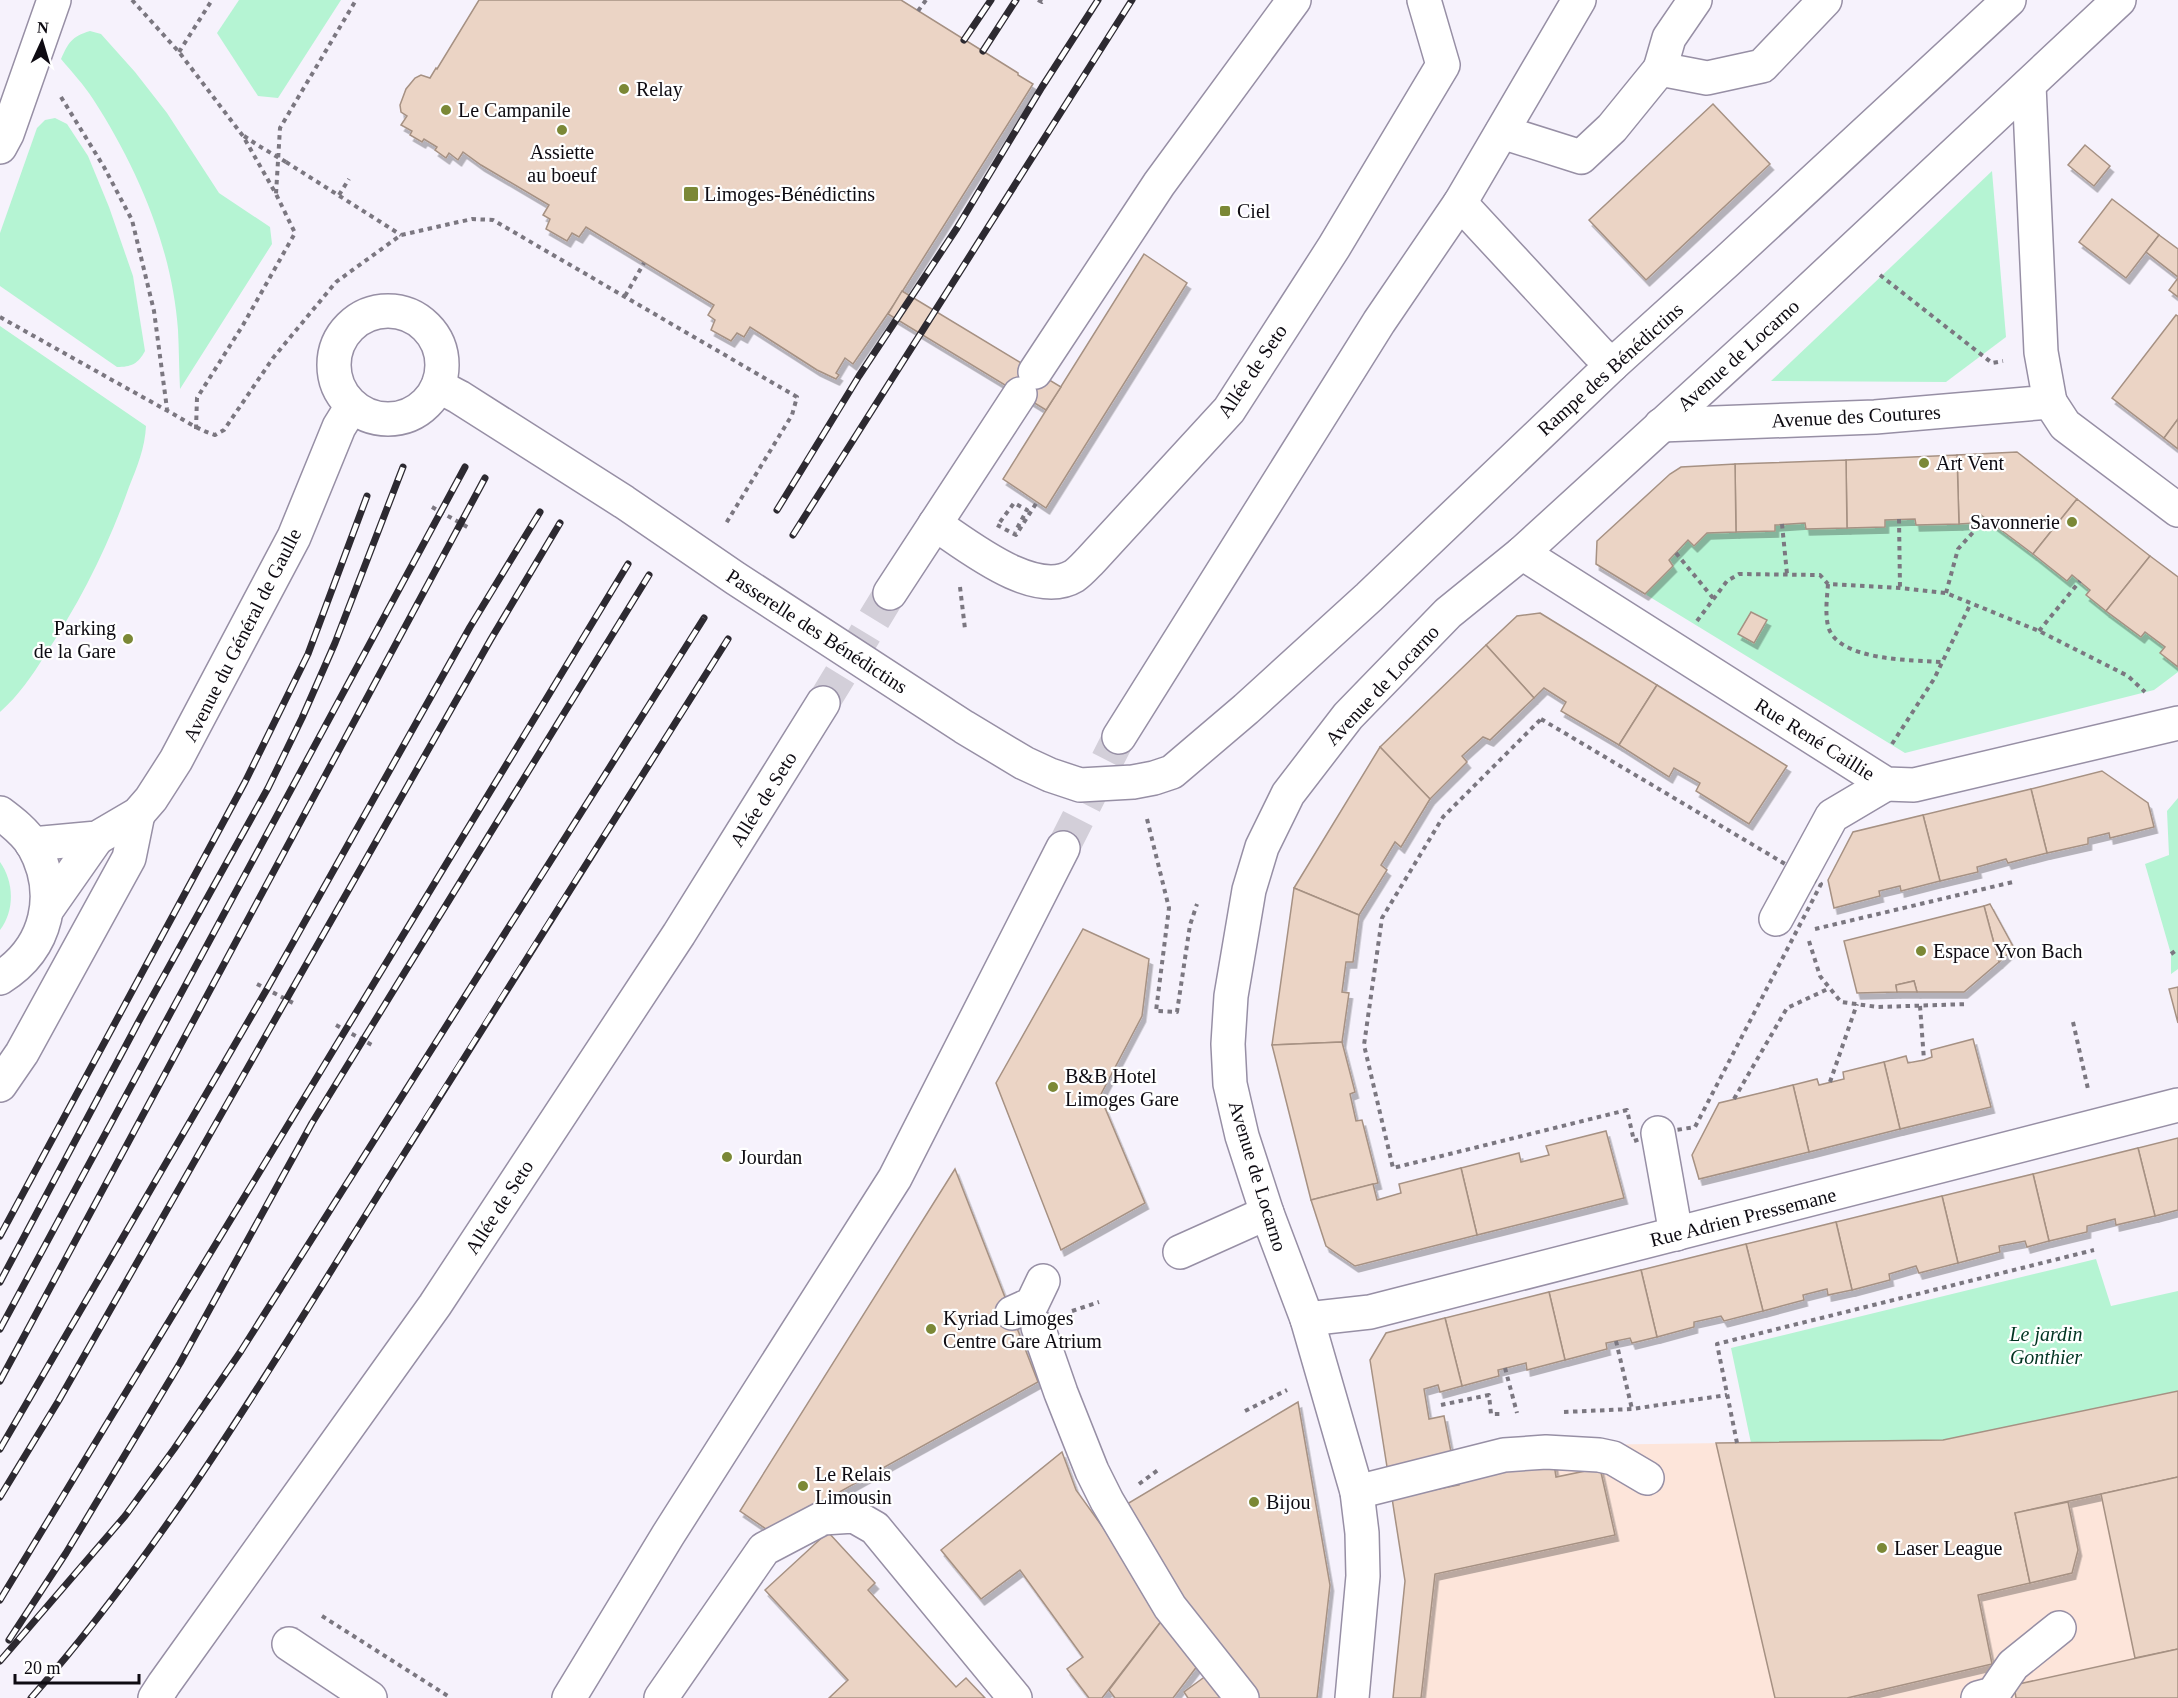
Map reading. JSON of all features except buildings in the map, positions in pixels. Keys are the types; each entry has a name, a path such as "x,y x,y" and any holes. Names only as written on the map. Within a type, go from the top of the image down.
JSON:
{"street":[{"path":"0,147 7,134 54,0"},
{"path":"890,593 1159,184 1294,0"},
{"name":"Allée de Seto","path":"935,524 991,561 1038,581 1057,581 1073,576 1091,560 1229,410 1334,247 1443,65 1424,0"},
{"path":"1119,737 1379,322 1460,203 1579,0"},
{"path":"1502,132 1581,157 1612,128 1660,69 1669,38 1695,0"},
{"path":"1660,69 1707,78 1762,66 1825,0"},
{"name":"Rampe des Bénédictins","path":"1212,739 1369,597 1612,365 2009,0"},
{"name":"Avenue de Locarno","path":"1352,1698 1363,1576 1362,1533 1357,1492 1307,1319 1267,1213 1240,1126 1230,1084 1228,1044 1238,943 1249,890 1262,847 1288,794 1348,716 1448,613 1522,553 1777,320 2118,0"},
{"path":"2029,85 2042,352 2050,402 2065,425 2178,510"},
{"path":"1460,203 1612,365"},
{"path":"382,311 398,312 415,318 428,328 437,341 442,356 442,371 438,387 429,400 416,411 400,418 383,419 352,406 337,383 334,370 336,354 342,338 352,325 366,316 382,311"},
{"name":"Passerelle des Bénédictins","path":"438,387 459,397 624,502 735,578 974,733 1024,763 1050,775 1080,785 1133,783 1172,772 1212,739"},
{"name":"Avenue des Coutures","path":"1661,425 1875,417 2050,402"},
{"name":"Avenue du Général de Gaulle","path":"48,908 97,838 138,814 151,799 176,760 294,537 339,427 352,406"},
{"name":"Rue René Caillie","path":"1522,553 1878,779 1914,785 2169,725"},
{"name":"Allée de Seto","path":"155,1698 435,1305 679,933 823,703"},
{"path":"1785,929 1802,874 1832,816 1878,779"},
{"path":"0,813 17,826 32,844 44,869 48,908 38,938 31,950 13,969 0,978"},
{"path":"0,1085 22,1053 129,858 138,814"},
{"name":"Avenue du Général de Gaulle","path":"32,844 97,838"},
{"path":"569,1698 668,1535 895,1178 1063,848"},
{"name":"Rue Adrien Pressemane","path":"1307,1319 1370,1312 2096,1128 2178,1105"},
{"path":"1658,1133 1676,1234"},
{"path":"1180,1252 1267,1213"},
{"path":"1043,1281 1025,1320 1061,1394 1092,1471 1107,1501 1170,1607 1242,1698"},
{"path":"1357,1492 1504,1455 1546,1452 1599,1455 1612,1458 1647,1478"},
{"path":"661,1698 764,1549 823,1518 854,1516 875,1528 1015,1698"},
{"path":"1978,1698 1993,1695 2013,1665 2059,1628"},
{"path":"289,1644 370,1698"}],"path":[{"path":"132,0 179,52 243,136 295,233 243,325 197,398 196,429"},
{"path":"179,52 212,0"},
{"path":"276,195 280,128 356,0"},
{"path":"918,11 926,0"},
{"path":"57,91 104,167 132,220 154,311 167,410"},
{"path":"243,136 401,235"},
{"path":"337,194 349,179"},
{"path":"0,317 130,392 167,410 196,429 215,435 224,430 273,358 336,282 401,235 472,219 493,220 797,397 792,415 719,533"},
{"path":"625,296 644,263"},
{"path":"1879,274 1992,363 2042,352"},
{"path":"1016,531 1027,510 1014,503 998,525 1016,535 1037,502"},
{"path":"432,507 469,528"},
{"path":"1946,593 1958,549 1986,518"},
{"path":"1899,519 1900,588"},
{"path":"1782,524 1786,574"},
{"path":"1676,553 1713,598"},
{"path":"1679,652 1692,628 1726,580 1739,574 1820,575 1828,584 1946,593 2039,631 2128,676 2145,692 2169,725"},
{"path":"2039,631 2079,582"},
{"path":"1828,584 1826,612 1828,628 1837,641 1857,652 1942,662"},
{"path":"1878,779 1888,751 1934,679 1971,603"},
{"path":"1541,719 1821,884 1785,929 1695,1127 1658,1133 1634,1141 1627,1110 1393,1168 1364,1045 1382,918 1443,817 1541,719"},
{"path":"1146,816 1169,908 1156,1011 1177,1012 1190,925 1197,904"},
{"path":"1785,929 1806,931 2013,882"},
{"path":"1806,931 1820,976 1841,1002 1878,1007 1968,1004"},
{"path":"2171,954 2178,949"},
{"path":"257,984 295,1004"},
{"path":"1734,1099 1787,1008 1830,988"},
{"path":"1830,1082 1857,1004"},
{"path":"1920,1006 1924,1060"},
{"path":"2073,1022 2096,1128"},
{"path":"336,1025 372,1045"},
{"path":"1737,1443 1717,1344 2094,1250"},
{"path":"1067,1313 1099,1302"},
{"path":"1616,1341 1632,1409"},
{"path":"1505,1368 1517,1413"},
{"path":"1245,1411 1280,1392"},
{"path":"1441,1405 1489,1395 1491,1414 1528,1413"},
{"path":"1563,1412 1632,1409 1727,1395"},
{"path":"1142,1482 1158,1470"},
{"path":"313,1610 450,1698"}],"shaded area":[{"path":"2178,1391 2178,1698 1393,1698 1405,1581 1388,1473 1499,1446 1943,1440"}],"green space":[{"path":"239,0 341,0 278,98 258,96 217,33"},
{"path":"90,31 101,34 135,72 167,113 219,193 270,227 272,244 180,389 178,330 174,299 160,238 150,209 138,180 109,125 89,94 61,59 71,41"},
{"path":"55,118 67,124 88,156 133,276 145,351 137,362 130,365 117,367 0,286 0,233 37,128 45,120"},
{"path":"1992,171 2006,337 1946,382 1771,381"},
{"path":"0,326 146,426 138,465 92,574 70,615 35,670 0,712"},
{"path":"1981,515 2067,581 2072,575 2090,590 2086,595 2141,637 2145,632 2165,647 2161,653 2178,667 2178,672 2154,690 1905,753 1645,594 1673,566 1669,560 1688,540 1694,546 1707,533 1775,531 1775,525 1805,523 1806,529 1885,526 1885,520 1915,519 1916,525"},
{"path":"2178,798 2178,969 2171,974 2171,954 2145,864 2169,855 2167,811"},
{"path":"0,862 8,878 11,896 8,914 0,930"},
{"name":"Le jardin Gonthier","path":"2096,1259 2111,1306 2178,1291 2178,1391 1943,1440 1751,1443 1731,1348"}],"tunnel":[{"path":"823,703 890,593"},
{"path":"1063,848 1119,737"}],"railway":[{"path":"964,40 991,0"},
{"path":"983,51 1016,0"},
{"path":"777,510 859,376 957,228 1042,87 1098,0"},
{"path":"793,535 1132,0"},
{"path":"0,1282 140,1019 268,788 335,643 403,467"},
{"path":"0,1329 465,467"},
{"path":"0,1381 485,478"},
{"path":"0,1236 245,782 308,654 367,496"},
{"path":"0,1449 267,989 470,627 540,512"},
{"path":"0,1497 59,1400 491,639 560,523"},
{"path":"0,1600 628,564"},
{"path":"9,1640 66,1553 180,1363 312,1123 649,575"},
{"path":"0,1661 125,1516 241,1351 704,618"},
{"path":"31,1698 129,1577 219,1448 728,639"}],"place":[{"name":"Relay","path":"624,89"},
{"name":"Le Campanile","path":"446,110"},
{"name":"Assiette au boeuf","path":"562,130"},
{"name":"Limoges-Bénédictins","path":"691,194"},
{"name":"Ciel","path":"1225,211"},
{"name":"Art Vent","path":"1924,463"},
{"name":"Savonnerie","path":"2072,522"},
{"name":"Parking de la Gare","path":"128,639"},
{"name":"Espace Yvon Bach","path":"1921,951"},
{"name":"B&B Hotel Limoges Gare","path":"1053,1087"},
{"name":"Jourdan","path":"727,1157"},
{"name":"Kyriad Limoges Centre Gare Atrium","path":"931,1329"},
{"name":"Le Relais Limousin","path":"803,1486"},
{"name":"Bijou","path":"1254,1502"},
{"name":"Laser League","path":"1882,1548"}]}
